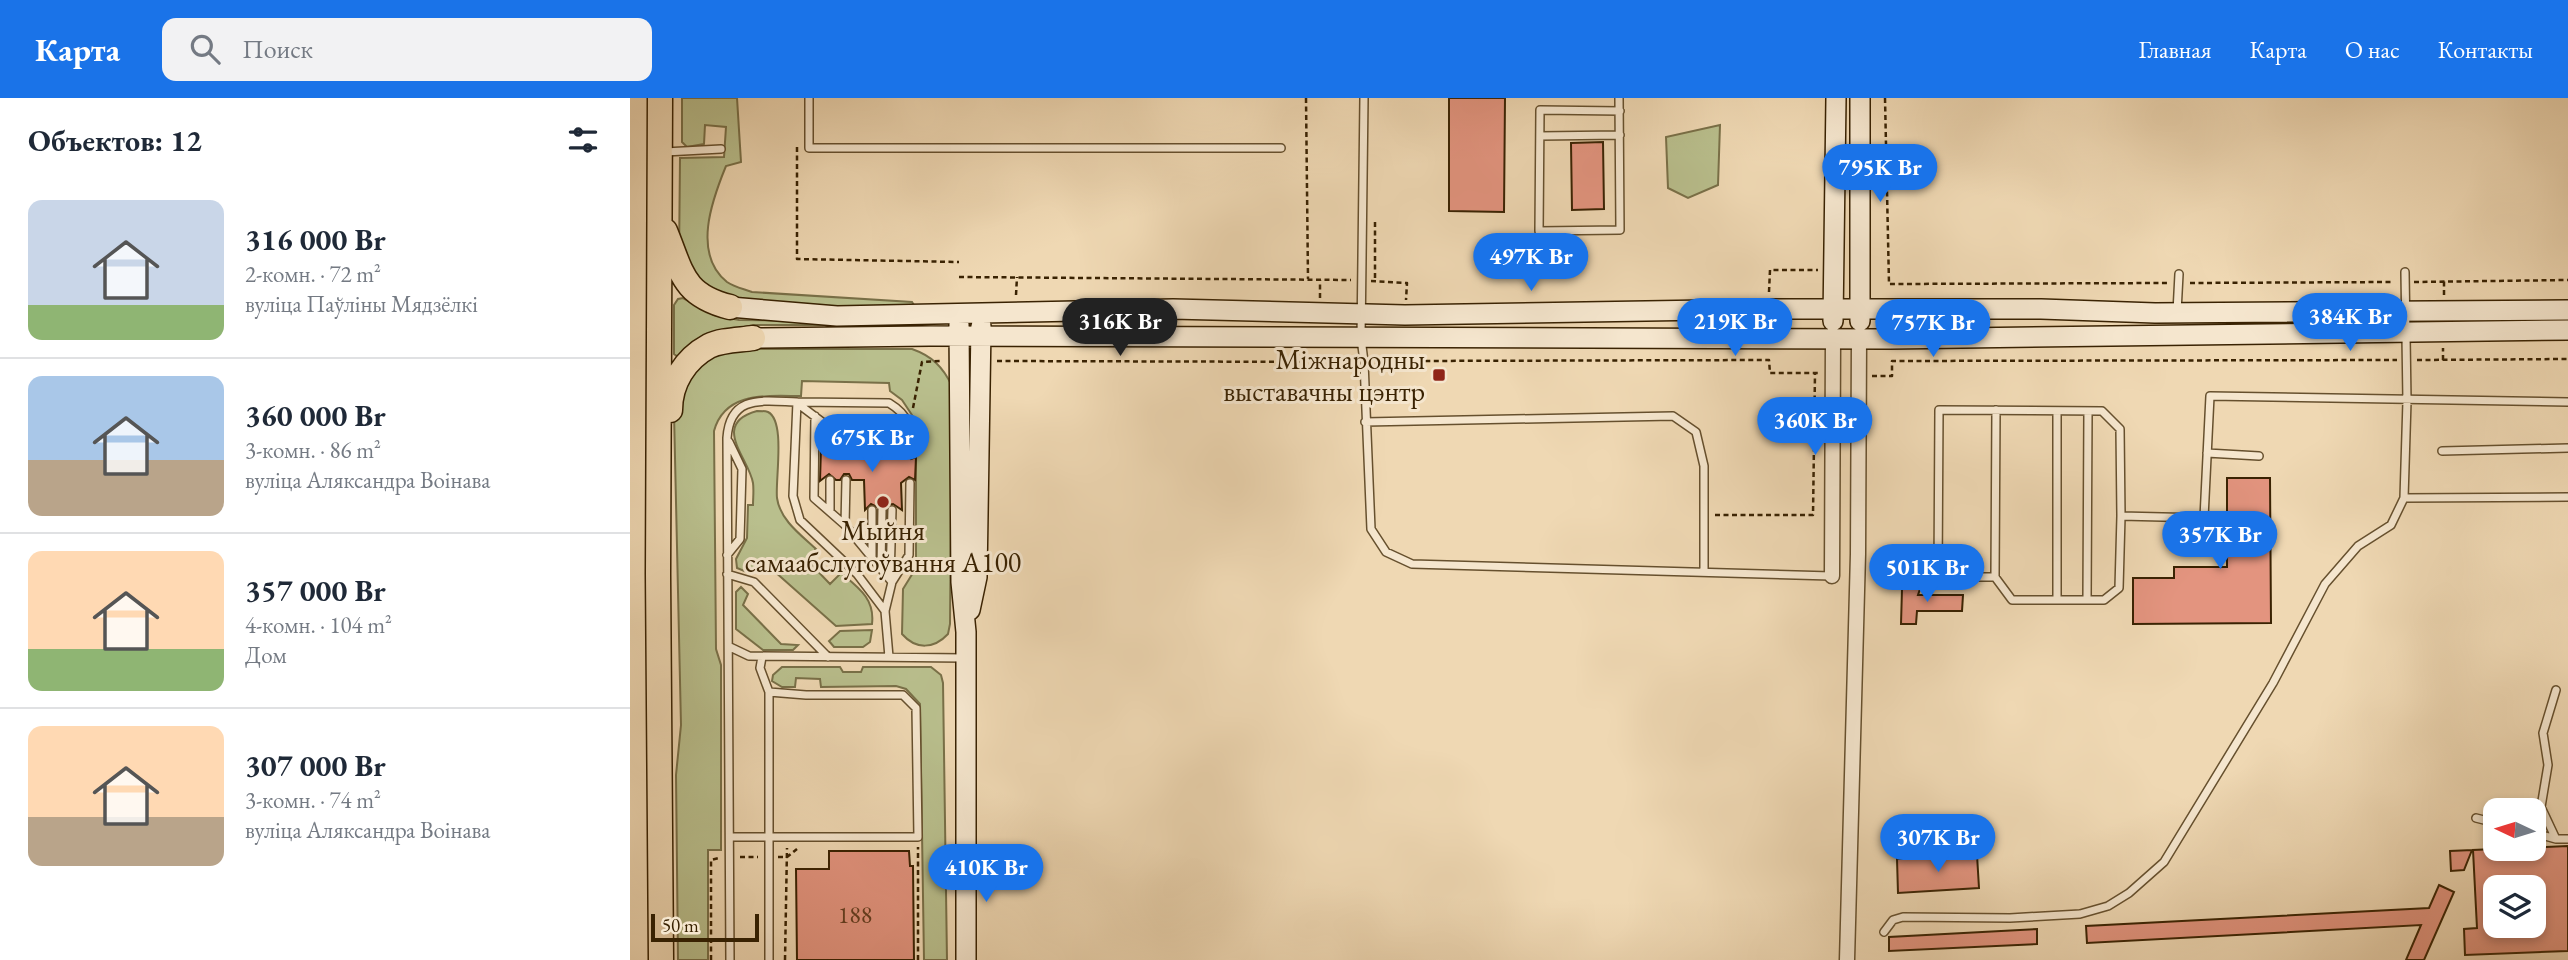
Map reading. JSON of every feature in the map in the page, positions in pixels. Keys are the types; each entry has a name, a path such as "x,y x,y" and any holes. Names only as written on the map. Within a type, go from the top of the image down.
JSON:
{"highway":[{"path":"660,98 658,573 661,960"},
{"path":"660,219 678,269 687,285 699,297 730,307"},
{"path":"658,573 669,540 670,400 674,383 682,369 709,346 753,338"}],"street":[{"path":"1832,576 1836,98"},
{"path":"1847,960 1858,554 1860,98"},
{"path":"730,307 837,316 1173,309 1405,315 1768,309 2041,309 2177,313 2568,310"},
{"path":"960,313 959,337 969,361"},
{"path":"966,960 966,632 961,582 969,361 980,338 982,313"},
{"path":"753,338 1859,339 2568,330"}],"lane":[{"path":"809,98 809,148 1281,148"},
{"path":"1363,98 1361,338 1371,529 1386,552 1412,564 1832,576"},
{"path":"1619,98 1620,230 1539,231 1540,110 1619,111"},
{"path":"1539,136 1620,135"},
{"path":"661,152 721,149"},
{"path":"1884,932 1893,920 1903,917 2010,918 2080,914 2108,906 2129,893 2164,862 2247,727 2325,584 2358,546 2390,525 2404,498 2407,401 2405,272"},
{"path":"2177,313 2179,274"},
{"path":"2122,516 2204,518 2210,396 2568,402"},
{"path":"730,960 728,421 737,410 752,402 889,403 900,410 910,423 911,453"},
{"path":"797,402 846,440 846,448"},
{"path":"797,402 793,496 800,520 857,575 885,611"},
{"path":"1995,578 1938,577 1939,410 1996,410 2102,411 2120,429 2122,516 2119,587 2104,600 2012,600 1995,578 1996,410"},
{"path":"2057,411 2057,600"},
{"path":"2087,600 2088,411"},
{"path":"814,416 814,498 845,525 891,580"},
{"path":"1366,422 1673,416 1696,432 1704,466 1704,572"},
{"path":"830,428 831,448"},
{"path":"727,438 742,469 740,539 727,556"},
{"path":"2442,451 2568,448"},
{"path":"2207,453 2259,456"},
{"path":"830,480 830,511"},
{"path":"845,525 846,480"},
{"path":"891,580 909,555 910,483"},
{"path":"2404,498 2568,497"},
{"path":"872,510 872,557"},
{"path":"881,568 882,510"},
{"path":"889,657 885,611 891,580 892,510"},
{"path":"727,574 754,582 828,657"},
{"path":"730,647 741,654 762,657 966,658"},
{"path":"762,657 760,668 769,692 769,960"},
{"path":"2556,690 2543,733 2548,765 2541,807 2556,839"},
{"path":"730,837 918,838 916,708 903,695 806,695 769,692"},
{"path":"2476,818 2483,820"},
{"path":"2546,836 2568,839"}],"path":[{"path":"1306,98 1308,279"},
{"path":"1885,98 1889,284 2568,280"},
{"path":"797,138 797,259 959,262"},
{"path":"1768,309 1770,270 1820,270 1821,264"},
{"path":"959,277 1308,279 1407,283 1405,315"},
{"path":"1769,338 1770,373 1832,372"},
{"path":"1407,361 1409,340"},
{"path":"1860,376 1892,376 1892,361 2568,359"},
{"path":"910,423 922,362 1364,362 1394,365 1407,361 1769,360"},
{"path":"1704,515 1814,515 1815,373"},
{"path":"785,960 787,838"},
{"path":"918,847 918,960"},
{"path":"710,960 711,860 729,857 787,857"}],"green space":[{"path":"682,98 737,98 741,162 726,166 715,195 708,226 710,257 716,270 727,282 752,292 912,302 917,310 722,301 679,259 680,158 724,157 726,127 705,125 704,144 687,147 682,142"},
{"path":"1720,125 1718,185 1688,198 1668,188 1666,137"},
{"path":"683,298 714,315 739,320 919,322 917,325 755,325 715,336 678,357 674,354 674,305 678,299"},
{"path":"912,349 931,359 945,373 952,386 950,624 948,634 931,645 913,643 902,634 903,589 916,568 916,450 914,418 902,400 890,391 889,383 802,381 801,396 749,398 727,409 714,431 716,649 721,665 721,850 708,850 708,960 678,960 676,775 681,725 674,413 681,380 718,350"},
{"path":"757,411 768,412 777,427 777,498 787,520 816,549 807,560 830,584 841,573 860,589 871,608 872,624 836,626 765,563 749,573 737,568 736,559 747,538 748,505 753,505 753,483 734,433 736,424 743,417"},
{"path":"741,587 748,594 743,605 781,644 798,645 793,650 763,650 736,629 736,592"},
{"path":"872,630 870,642 863,647 834,647 829,641 840,631"},
{"path":"782,667 840,667 843,672 861,672 863,667 931,667 941,675 947,960 924,960 920,704 906,689 896,686 821,687 820,679 796,678 795,687 782,687 772,681 773,675"}],"building":[{"path":"1449,98 1505,98 1504,212 1449,211"},
{"path":"1603,142 1604,209 1572,210 1571,143"},
{"path":"857,447 857,456 879,456 879,452 905,453 911,459 916,457 915,480 909,477 901,483 902,510 893,504 877,507 871,504 865,510 864,480 852,480 849,474 836,480 829,474 820,481 821,448 831,454 840,448 842,453 847,454"},
{"path":"2227,478 2270,478 2271,623 2133,624 2133,578 2174,578 2174,567 2227,567"},
{"path":"1902,589 1920,589 1918,595 1963,595 1962,611 1917,611 1916,624 1901,624"},
{"path":"2568,846 2568,951 2465,955 2464,929 2477,928 2473,850 2483,850 2483,861 2546,861 2546,847"},
{"path":"2472,850 2464,870 2451,871 2450,851"},
{"path":"829,851 909,851 910,866 913,866 914,960 797,960 796,869 829,869"},
{"path":"1977,855 1979,888 1898,893 1897,859"},
{"path":"2439,885 2454,892 2424,960 2406,960 2421,925 2087,943 2086,926 2429,908"},
{"path":"2037,929 2037,944 1889,951 1889,937"}],"place":[{"name":"Міжнародны выставачны цэнтр","path":"1439,375"},
{"name":"Мыйня самаабслугоўвання A100","path":"883,502"}]}
